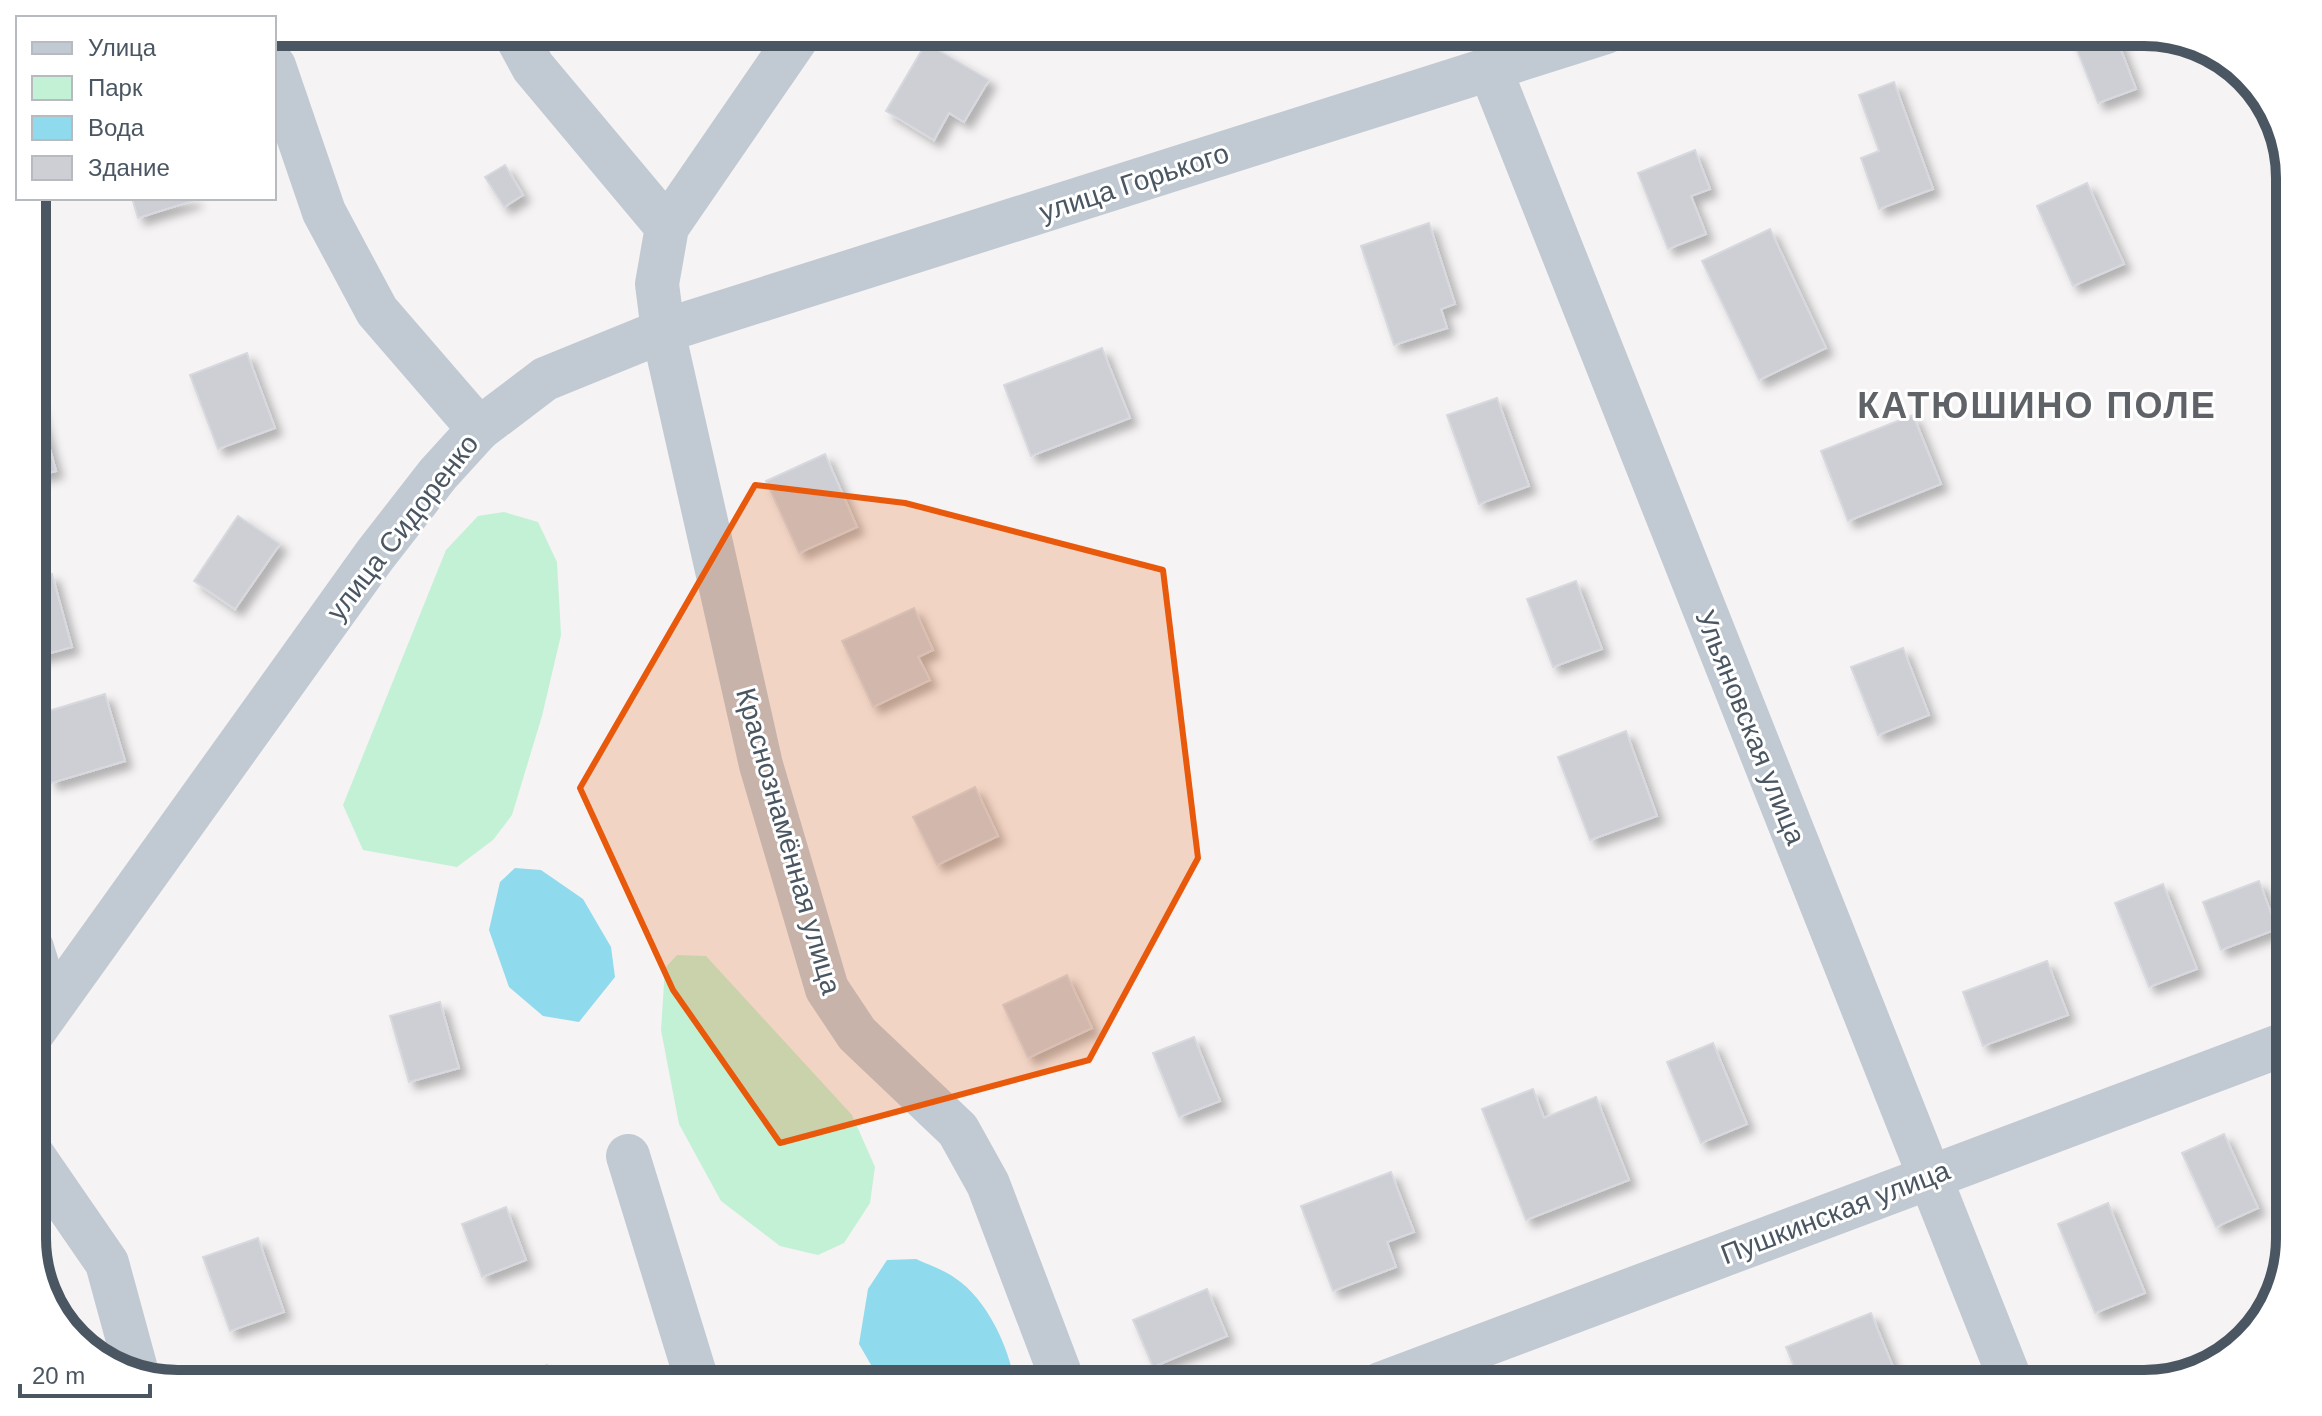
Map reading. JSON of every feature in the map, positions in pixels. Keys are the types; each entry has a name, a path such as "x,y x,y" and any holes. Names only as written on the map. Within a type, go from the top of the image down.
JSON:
{"street":[{"path":"522,46 533,67 667,227"},
{"path":"663,331 657,284 667,227 791,46"},
{"name":"улица Горького","path":"663,331 1562,46"},
{"name":"Ульяновская улица","path":"1490,69 2006,1370"},
{"path":"276,72 324,212 377,311 479,429"},
{"name":"улица Сидоренко","path":"46,1014 375,555 438,474 479,429 545,379 663,331"},
{"name":"Краснознамённая улица","path":"663,331 761,765 827,989 857,1034 958,1130 988,1184 1059,1370"},
{"name":"Пушкинская улица","path":"1417,1370 2276,1047"},
{"path":"628,1156 694,1370"},
{"path":"46,1174 107,1263 134,1362"}],"highlighted area":[{"path":"755,485 905,503 1163,570 1198,858 1089,1060 780,1143 673,990 580,788"}],"green space":[{"path":"504,512 538,522 557,562 561,635 542,716 512,815 493,840 457,867 363,850 343,805 446,550 478,516"},
{"path":"677,955 706,956 852,1115 875,1167 870,1203 844,1243 818,1255 780,1246 721,1201 679,1124 661,1030 665,968"}],"water":[{"path":"515,868 541,870 583,899 611,947 615,977 579,1022 543,1016 509,987 489,930 500,882"},
{"path":"916,1259 951,1275 967,1287 995,1325 1012,1370 874,1370 859,1344 868,1289 887,1260"}],"building":[{"path":"924,46 931,46 989,80 964,122 949,113 934,140 886,111"},
{"path":"2076,46 2119,46 2136,89 2098,103"},
{"path":"1894,82 1933,189 1879,209 1861,158 1879,151 1859,95"},
{"path":"1695,150 1710,189 1691,196 1706,234 1668,249 1638,173"},
{"path":"505,165 523,195 504,207 485,177"},
{"path":"2087,183 2124,264 2073,286 2037,206"},
{"path":"133,200 195,200 138,218"},
{"path":"1429,223 1455,304 1441,309 1447,328 1394,345 1361,246"},
{"path":"1770,229 1826,348 1759,380 1702,261"},
{"path":"1102,348 1130,418 1031,456 1004,385"},
{"path":"247,353 275,428 218,449 190,375"},
{"path":"1497,398 1529,486 1479,504 1447,415"},
{"path":"1913,415 1941,484 1848,521 1821,451"},
{"path":"46,435 56,471 46,474"},
{"path":"825,454 857,527 799,553 766,481"},
{"path":"238,516 280,544 235,609 194,581"},
{"path":"52,574 72,647 46,654 46,576"},
{"path":"1576,581 1602,649 1553,667 1527,599"},
{"path":"914,608 933,650 918,657 930,680 873,707 842,641"},
{"path":"1903,648 1929,715 1878,735 1851,667"},
{"path":"105,694 125,761 51,783 46,765 46,712"},
{"path":"1626,731 1657,816 1590,840 1558,757"},
{"path":"975,787 998,836 937,865 913,817"},
{"path":"2259,881 2276,929 2221,950 2203,902"},
{"path":"2163,884 2197,969 2149,987 2115,903"},
{"path":"2047,961 2068,1015 1983,1046 1963,992"},
{"path":"1067,975 1092,1028 1028,1058 1003,1005"},
{"path":"440,1002 459,1068 409,1082 390,1016"},
{"path":"1194,1037 1220,1101 1179,1117 1153,1053"},
{"path":"1713,1043 1747,1124 1701,1143 1667,1062"},
{"path":"1533,1089 1544,1118 1596,1097 1629,1180 1526,1220 1482,1109"},
{"path":"2224,1134 2258,1208 2216,1227 2182,1153"},
{"path":"1391,1172 1414,1232 1387,1242 1396,1267 1333,1291 1301,1206"},
{"path":"2108,1203 2145,1293 2095,1313 2058,1224"},
{"path":"506,1207 526,1260 482,1277 462,1224"},
{"path":"258,1238 284,1312 230,1331 203,1257"},
{"path":"1207,1289 1227,1336 1153,1367 1133,1320"},
{"path":"1871,1313 1894,1370 1795,1370 1786,1347"}],"district":[{"name":"КАТЮШИНО ПОЛЕ","path":"2037,405"}]}
